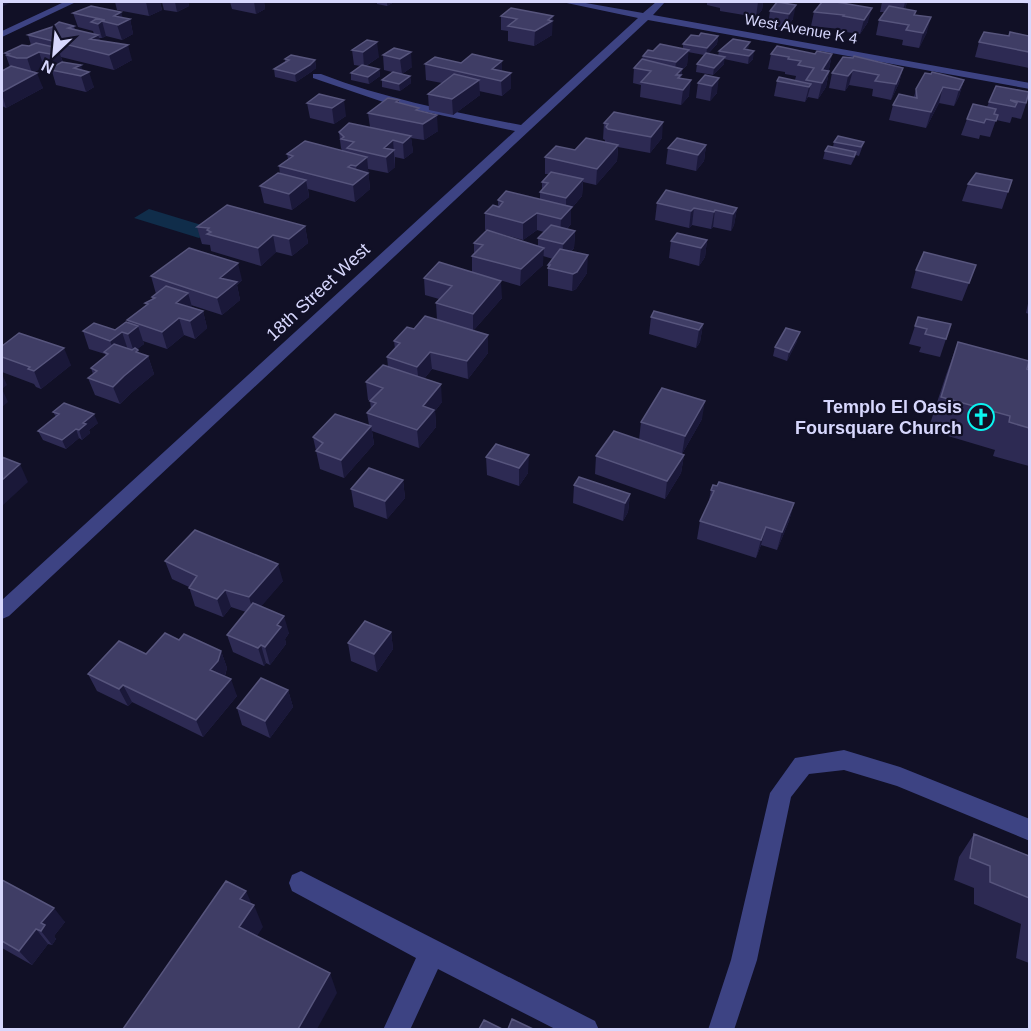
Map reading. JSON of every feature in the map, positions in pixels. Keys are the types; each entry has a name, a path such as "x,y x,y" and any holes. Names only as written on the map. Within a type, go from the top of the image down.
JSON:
{"street":[{"path":"2,34 71,2"},
{"name":"West Avenue K 4","path":"567,2 1029,86"},
{"name":"18th Street West","path":"2,611 661,2"},
{"path":"317,76 359,94 414,108 524,129"},
{"path":"721,1029 744,960 766,855 782,793 803,765 844,760 900,777 1029,830"},
{"path":"301,883 432,953 586,1029"},
{"path":"396,1029 432,953"}],"water":[{"path":"149,209 208,227 217,225 199,238 134,218"}],"building":[{"path":"777,2 796,5 789,14 770,11"},
{"path":"822,2 872,8 864,20 814,12"},
{"path":"91,6 121,12 114,16 130,19 118,25 102,21 98,24 91,22 96,19 105,20 73,13"},
{"path":"889,6 916,11 914,15 931,17 923,33 906,30 909,25 879,20"},
{"path":"511,8 553,16 548,20 552,21 535,31 508,26 517,19 501,16"},
{"path":"59,22 74,26 68,28 98,35 90,39 128,45 109,55 28,35 52,27"},
{"path":"984,32 1009,36 1010,32 1029,36 1029,52 979,42"},
{"path":"701,33 718,36 707,48 683,44 691,35 699,36"},
{"path":"733,39 750,42 744,49 754,51 749,56 719,51"},
{"path":"367,40 377,42 363,52 352,50"},
{"path":"36,43 58,48 50,54 39,52 27,58 17,58 5,53 22,45 29,46"},
{"path":"660,44 689,50 676,62 643,56 648,50 653,51"},
{"path":"777,46 815,54 817,51 832,54 822,70 829,71 822,83 806,80 814,68 798,65 801,61 788,59 789,57 771,54"},
{"path":"394,48 411,52 400,59 383,55"},
{"path":"706,53 725,57 714,68 697,64"},
{"path":"472,54 502,61 492,69 511,73 501,81 425,64 435,57 461,63"},
{"path":"291,55 315,60 295,74 274,69 289,60 285,59"},
{"path":"854,56 903,68 896,84 875,81 879,75 853,70 848,76 832,73 843,57 853,58"},
{"path":"642,59 682,69 676,75 681,75 678,78 691,80 683,90 641,82 651,71 634,68"},
{"path":"62,62 81,65 74,68 89,72 81,76 51,70"},
{"path":"362,65 379,69 368,77 351,73"},
{"path":"11,66 37,73 2,92 2,71"},
{"path":"393,72 410,76 399,84 382,80"},
{"path":"932,72 964,80 959,90 943,87 931,112 893,105 899,94 917,98 916,89 925,73 931,74"},
{"path":"454,74 479,80 452,99 428,94"},
{"path":"705,75 719,78 712,86 698,83"},
{"path":"779,77 811,84 809,87 777,81"},
{"path":"996,86 1029,92 1026,103 1010,100 1017,103 1015,107 989,102"},
{"path":"319,94 344,100 332,108 307,103"},
{"path":"388,98 419,108 416,110 437,115 423,124 368,113"},
{"path":"973,104 996,109 994,114 998,115 996,121 986,119 984,123 967,119"},
{"path":"614,112 663,122 651,137 608,129 606,127 608,124 604,123"},
{"path":"349,123 411,136 403,143 393,140 384,148 394,150 386,157 347,148 354,142 341,139 344,137 339,132"},
{"path":"838,136 864,142 861,147 834,142"},
{"path":"586,138 618,145 597,169 545,157 556,146 575,150"},
{"path":"677,138 706,145 698,155 668,148"},
{"path":"305,141 367,157 356,166 348,167 368,173 353,185 279,166 293,156 287,154"},
{"path":"828,146 856,152 854,157 825,151"},
{"path":"551,172 583,179 566,198 540,192 548,183 542,182"},
{"path":"278,173 306,180 289,194 260,186"},
{"path":"976,173 1012,180 1008,192 968,184"},
{"path":"666,190 737,208 733,214 694,208 691,211 657,203"},
{"path":"506,191 572,207 561,219 537,213 523,223 485,213 493,205 499,207 503,202 498,200"},
{"path":"227,205 305,226 289,239 273,235 258,248 207,234 211,232 207,230 209,228 197,227"},
{"path":"551,225 575,231 563,244 538,238"},
{"path":"487,230 544,248 521,269 472,256 483,245 474,243"},
{"path":"677,233 707,240 701,248 671,241"},
{"path":"189,248 238,263 220,278 237,282 217,298 151,276"},
{"path":"560,249 588,255 577,272 573,274 548,268"},
{"path":"924,252 976,265 969,283 916,270"},
{"path":"439,262 501,281 473,314 436,303 452,286 424,278"},
{"path":"166,286 188,293 176,303 203,311 190,321 179,318 162,332 127,320 148,304 145,303 155,298 152,297"},
{"path":"654,311 703,324 699,330 651,317"},
{"path":"425,316 488,335 467,361 430,352 417,367 387,357 400,343 394,341 407,327 414,329"},
{"path":"918,317 951,324 946,339 925,334 927,329 915,326"},
{"path":"126,322 138,326 128,334 122,332 110,341 83,331 94,323 115,330"},
{"path":"786,328 800,332 789,352 775,347"},
{"path":"19,333 64,348 34,371 28,369 30,367 2,357 2,346"},
{"path":"958,342 1029,361 1027,369 1029,370 1029,428 1009,422 1010,416 941,397"},
{"path":"114,344 132,350 135,348 138,350 136,352 148,356 113,387 88,378 97,371 91,368 108,354 104,352"},
{"path":"383,365 441,384 423,406 434,410 417,430 367,413 376,403 370,401 383,388 366,382"},
{"path":"662,388 705,401 685,436 641,422"},
{"path":"64,403 94,414 83,423 86,424 79,430 76,429 62,440 38,431 59,414 53,412"},
{"path":"335,414 371,426 341,460 316,451 323,443 313,437"},
{"path":"614,431 684,455 667,481 596,456"},
{"path":"496,444 529,455 519,468 486,457"},
{"path":"2,457 20,464 2,480"},
{"path":"369,468 403,480 385,501 351,489"},
{"path":"579,477 630,494 625,503 574,485"},
{"path":"719,482 794,503 782,532 766,527 761,540 700,521 714,491 711,490 713,485 717,486"},
{"path":"195,530 278,564 249,597 225,590 217,599 189,588 197,576 165,561"},
{"path":"253,603 284,616 277,625 281,627 265,647 261,645 258,648 227,635"},
{"path":"365,621 391,632 374,654 348,643"},
{"path":"165,633 179,640 184,634 221,651 218,661 210,670 231,679 196,720 123,685 119,689 88,674 119,641 146,654"},
{"path":"261,678 288,690 265,721 237,708"},
{"path":"974,834 1029,856 1029,898 990,882 990,866 970,858"},
{"path":"2,880 54,908 41,923 45,925 41,931 36,929 19,951 2,941"},
{"path":"226,881 246,891 240,899 254,905 239,927 330,973 298,1029 123,1029"},
{"path":"512,1019 533,1029 508,1029"},
{"path":"484,1020 502,1029 479,1029"}],"place":[{"name":"Templo El Oasis Foursquare Church","path":"981,417"}]}
